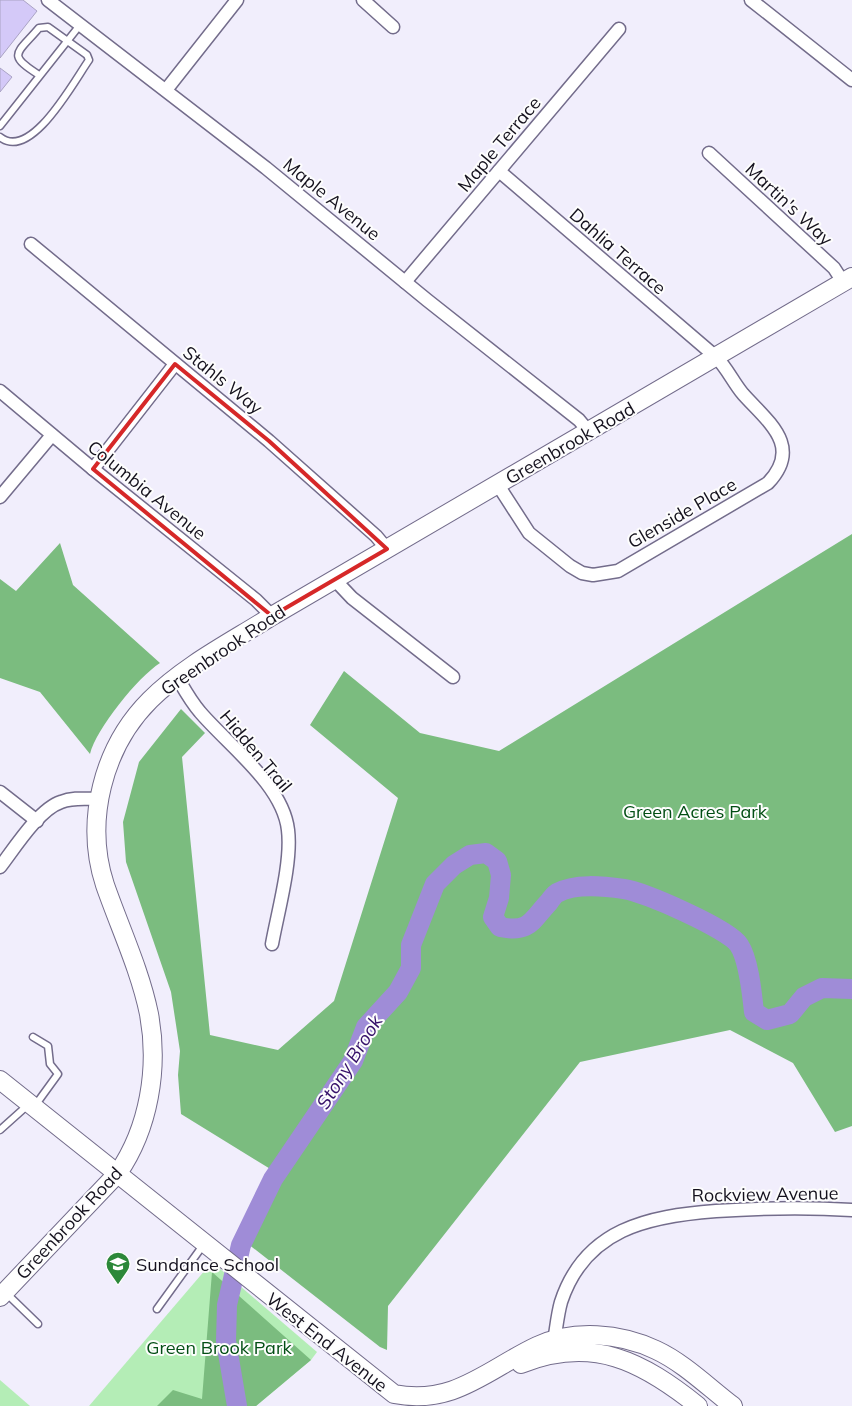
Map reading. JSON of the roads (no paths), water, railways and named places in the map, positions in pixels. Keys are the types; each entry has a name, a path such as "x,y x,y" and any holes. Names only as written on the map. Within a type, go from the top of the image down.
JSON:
{"street":[{"name":"Maple Avenue","path":"48,0 266,168 405,282 579,420 588,432"},
{"path":"166,90 237,0"},
{"path":"363,0 393,28"},
{"path":"751,0 852,80"},
{"name":"Maple Terrace","path":"405,282 619,29"},
{"name":"Martin's Way","path":"709,153 848,280"},
{"name":"Dahlia Terrace","path":"498,171 716,357"},
{"name":"Stahls Way","path":"32,244 269,441 376,536 387,549"},
{"name":"Greenbrook Road","path":"3,1295 118,1173 131,1152 144,1115 151,1084 153,1052 145,1000 100,866 97,839 99,800 109,762 128,728 150,699 176,677 272,616 848,280"},
{"name":"Glenside Place","path":"498,485 529,533 570,566 582,573 593,575 618,571 752,493 768,483 778,473 783,448 779,434 741,392 716,357"},
{"path":"93,469 175,364"},
{"name":"Columbia Avenue","path":"0,391 242,589 272,616"},
{"path":"0,497 52,435"},
{"path":"335,580 352,598 453,677"},
{"name":"Hidden Trail","path":"176,677 199,711 272,791 283,810 288,829 288,854 272,944"},
{"path":"0,792 37,821"},
{"path":"0,866 50,808 61,802 80,798 99,800"},
{"name":"West End Avenue","path":"0,1080 386,1389 413,1403 437,1404 461,1394 527,1351 553,1347 622,1359 655,1374 698,1406"},
{"name":"Rockview Avenue","path":"553,1347 563,1296 580,1266 600,1244 631,1226 663,1216 719,1211 781,1208 852,1210"},
{"name":"West End Avenue","path":"553,1347 575,1336 604,1336 644,1346 680,1365 733,1406"}],"lane":[{"path":"0,126 80,25"},
{"path":"0,137 6,142 13,142 40,130 89,60 87,55 48,27 43,26 18,52 19,62 39,75"},
{"path":"0,1130 31,1106 58,1074 50,1064 48,1046 33,1037"},
{"path":"157,1309 205,1243"},
{"path":"3,1295 38,1324"}],"waterway":[{"name":"Stony Brook","path":"237,1406 226,1341 227,1305 241,1245 273,1179 353,1061 366,1027 398,992 411,968 411,945 435,884 454,865 470,855 486,853 497,861 501,875 499,898 493,917 500,927 524,927 533,920 557,893 572,888 589,886 624,889 685,912 720,930 739,945 748,968 754,1012 767,1020 790,1014 804,997 822,988 852,989"}],"place":[{"name":"Sundance School","path":"118,1285"}],"park label":[{"name":"Green Acres Park","path":"695,811"},
{"name":"Green Brook Park","path":"219,1347"}]}
